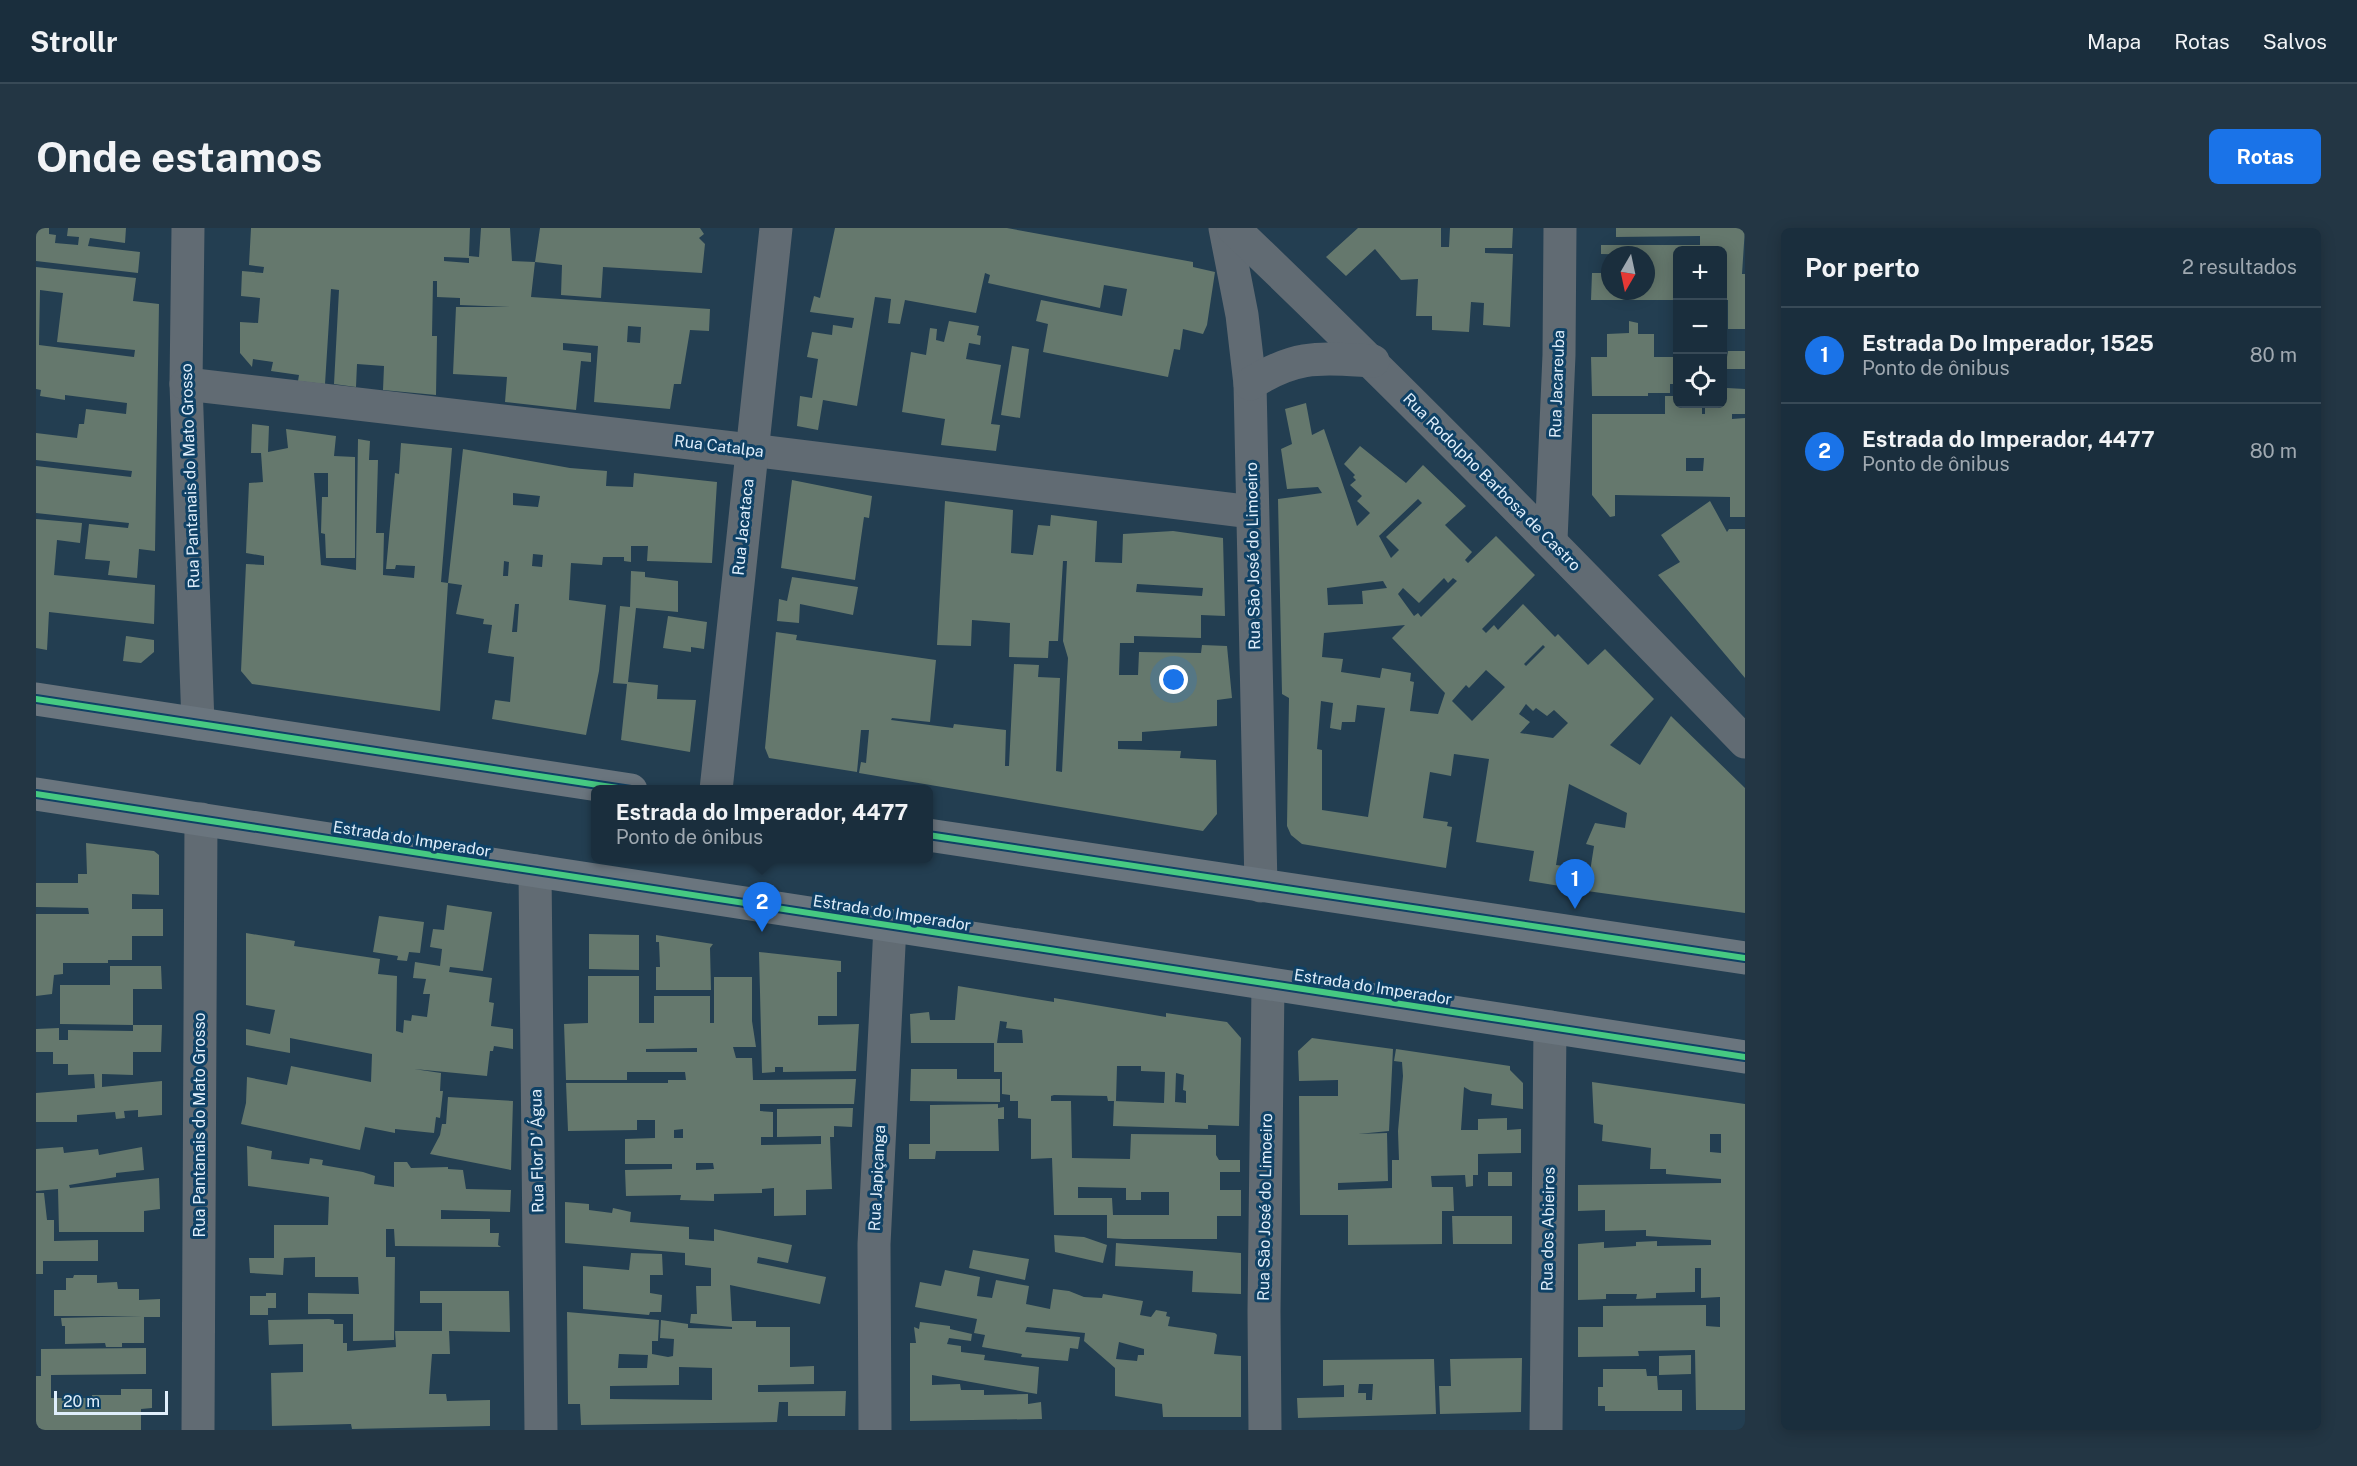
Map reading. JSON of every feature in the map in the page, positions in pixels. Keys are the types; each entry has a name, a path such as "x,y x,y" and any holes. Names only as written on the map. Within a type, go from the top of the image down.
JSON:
{"main road":[{"path":"36,699 604,785"},
{"name":"Estrada do Imperador","path":"36,794 1745,1057"},
{"path":"933,836 1745,958"}],"street":[{"name":"Rua Pantanais do Mato Grosso","path":"188,228 186,384 198,724"},
{"name":"Rua Jacataca","path":"716,785 750,450 776,228"},
{"name":"Rua São José do Limoeiro","path":"1225,228 1242,315 1250,384 1261,886"},
{"name":"Rua Rodolpho Barbosa de Castro","path":"1233,228 1373,361 1551,540 1745,742"},
{"name":"Rua Jacareuba","path":"1551,540 1559,355 1560,228"},
{"path":"1250,384 1276,367 1299,360 1320,358 1373,361"},
{"name":"Rua Catalpa","path":"186,384 1252,512"},
{"name":"Rua Pantanais do Mato Grosso","path":"198,1430 201,819"},
{"name":"Rua Flor D' Água","path":"535,871 541,1430"},
{"name":"Rua Japiçanga","path":"875,1430 874,1244 890,926"},
{"name":"Rua São José do Limoeiro","path":"1265,1430 1264,1311 1268,984"},
{"name":"Rua dos Abieiros","path":"1546,1430 1550,1027"}],"building":[{"path":"36,228 49,228 49,234 56,235 55,243 78,245 79,237 67,236 68,228 126,228 125,243 90,238 88,246 140,252 138,273 36,261"},
{"path":"251,228 470,228 469,256 479,257 481,228 510,228 512,261 535,262 531,297 710,309 709,331 690,330 681,384 674,384 670,409 594,402 598,346 563,343 563,350 591,353 591,362 581,361 576,410 505,402 507,377 453,374 456,307 510,307 460,305 460,298 437,297 437,281 433,281 432,336 437,336 436,395 383,390 384,366 357,364 356,387 334,384 339,290 331,289 325,384 298,381 299,375 271,371 273,362 253,359 252,367 240,353 240,322 258,323 260,298 241,296 242,271 263,273 264,267 249,265","holes":["444,257 469,258 469,263 444,261","628,326 641,327 640,343 627,342"]},
{"path":"540,228 700,228 704,234 699,238 705,244 702,273 603,267 601,298 561,295 562,265 535,262"},
{"path":"835,228 1007,228 1193,262 1193,267 1215,272 1207,325 1203,334 1183,329 1180,350 1174,349 1168,377 1043,352 1048,324 1036,321 1041,300 1122,316 1127,289 1104,285 1100,308 988,283 990,275 985,273 976,313 905,300 900,324 888,323 891,299 875,297 857,406 823,400 818,430 797,426 800,396 812,398 818,359 807,357 812,332 832,335 833,325 852,328 854,318 810,312 814,296 820,298"},
{"path":"1358,228 1441,228 1441,247 1449,247 1450,228 1513,228 1512,248 1485,248 1485,253 1513,254 1510,327 1483,325 1484,303 1471,302 1469,332 1432,330 1432,316 1416,316 1418,279 1401,280 1375,249 1346,276 1326,257"},
{"path":"1616,228 1745,228 1742,274 1745,274 1745,329 1728,329 1727,246 1673,246 1673,300 1655,300 1655,246 1601,245 1700,245 1700,236 1616,237"},
{"path":"36,267 136,278 133,301 159,304 155,551 139,549 137,578 108,575 110,561 85,559 89,524 128,528 129,523 36,513 36,466 131,477 132,471 36,460 36,433 77,438 79,424 84,424 86,409 126,414 127,403 65,395 65,400 40,396 41,390 36,389","holes":["40,290 63,293 57,342 135,350 134,357 39,345"]},
{"path":"1592,273 1601,273 1601,300 1591,300"},
{"path":"949,321 979,326 977,335 981,336 980,345 969,343 966,359 1001,365 991,424 1000,425 996,451 941,445 945,419 902,412 911,352 926,355 930,328 937,329 936,340 944,342"},
{"path":"1629,321 1638,323 1638,334 1654,334 1654,357 1673,357 1673,384 1670,384 1670,393 1648,393 1648,396 1592,396 1591,357 1607,357 1607,334 1629,333"},
{"path":"1012,346 1029,349 1020,418 1001,415"},
{"path":"1728,351 1745,351 1745,369 1727,369"},
{"path":"1727,388 1745,389 1745,414 1732,414 1732,419 1745,418 1745,517 1730,517 1730,497 1615,495 1615,516 1610,517 1592,495 1592,414 1665,414 1665,396 1673,396 1673,408 1702,408 1702,414 1705,414 1705,408 1727,408","holes":["1686,458 1704,458 1703,471 1686,471"]},
{"path":"1306,403 1312,435 1324,429 1357,526 1370,513 1357,501 1362,496 1350,485 1356,480 1353,477 1355,475 1344,464 1360,446 1406,483 1423,465 1466,506 1445,525 1472,552 1465,560 1468,563 1496,536 1535,575 1482,629 1486,633 1494,625 1498,630 1523,604 1555,637 1558,634 1588,665 1605,649 1654,699 1610,745 1640,765 1671,716 1745,788 1745,913 1587,891 1594,846 1586,844 1595,823 1625,828 1627,813 1569,784 1556,865 1564,866 1560,886 1529,881 1534,851 1476,842 1489,759 1454,754 1451,776 1430,772 1423,818 1448,822 1447,826 1452,827 1446,868 1302,844 1291,835 1287,826 1289,698 1282,694 1278,499 1322,493 1318,487 1287,489 1281,449 1292,444 1285,409","holes":["1418,499 1422,503 1386,537 1399,550 1391,558 1379,536","1444,578 1448,583 1453,578 1457,581 1421,617 1418,613 1414,616 1398,594 1403,588 1419,603","1383,581 1387,588 1362,591 1363,604 1328,605 1327,588","1405,625 1392,638 1445,693 1438,714 1410,711 1414,682 1410,681 1411,673 1382,668 1380,678 1341,672 1343,659 1322,657 1324,633","1543,645 1545,647 1526,666 1524,664","1486,670 1505,687 1472,721 1452,701 1466,685 1469,688","1321,701 1333,703 1330,728 1341,730 1342,722 1355,722 1357,705 1385,708 1368,817 1322,810 1322,750 1317,749","1526,704 1533,711 1536,708 1547,716 1554,710 1568,723 1553,738 1520,733 1530,722 1519,714"]},
{"path":"252,424 269,426 268,452 288,448 286,429 336,436 334,456 355,457 355,558 326,558 325,534 321,533 322,497 328,497 328,473 314,473 321,565 356,570 358,439 370,441 369,460 378,460 376,533 384,533 383,575 414,578 415,566 396,565 395,569 386,569 395,473 399,474 401,443 452,448 441,582 448,583 440,711 252,684 241,671 246,564 264,565 264,556 246,553 249,483 263,482 261,453 251,453"},
{"path":"463,449 570,468 607,471 606,486 633,487 634,473 717,482 712,563 647,561 648,546 631,546 631,562 624,561 624,557 603,557 602,565 571,563 569,600 606,605 599,671 586,735 492,719 495,700 510,702 514,657 488,653 492,625 483,624 484,619 456,614 462,585 448,583","holes":["513,493 540,496 538,507 513,505","533,554 543,555 542,567 532,566","504,561 509,562 508,576 503,576","515,604 519,604 517,632 512,632"]},
{"path":"792,480 872,496 869,518 864,517 855,580 781,568"},
{"path":"945,501 1013,510 1011,553 1033,555 1038,525 1050,526 1051,515 1097,521 1095,562 1122,563 1123,534 1173,531 1223,538 1225,616 1201,615 1201,638 1134,636 1134,643 1120,643 1119,675 1138,675 1139,652 1201,653 1202,645 1227,646 1232,698 1217,700 1217,726 1142,732 1142,741 1118,741 1118,749 1181,751 1180,758 1216,760 1217,814 1203,831 859,773 861,762 866,763 869,730 861,730 857,772 769,758 765,748 776,632 797,635 796,640 936,660 930,722 892,718 891,720 953,728 954,724 1006,730 1005,766 1009,766 1014,664 1039,665 1038,677 1060,678 1056,771 1062,772 1068,658 1063,641 1067,561 1063,561 1058,641 1049,641 1048,658 1009,657 1010,623 972,620 971,646 937,645","holes":["1137,584 1203,588 1202,596 1136,592"]},
{"path":"1710,501 1727,532 1729,529 1745,529 1745,678 1658,575 1680,562 1661,535"},
{"path":"36,519 82,523 80,543 57,540 54,575 155,585 154,624 49,612 47,650 36,648"},
{"path":"631,571 645,572 645,577 678,581 678,612 636,608 628,682 658,685 657,699 696,700 690,752 621,740 627,684 613,683 620,606 630,607"},
{"path":"792,577 858,587 853,615 800,604 799,623 777,621 779,599 787,601"},
{"path":"668,616 707,622 704,649 691,647 691,652 663,648"},
{"path":"126,636 154,640 154,652 141,663 123,661"},
{"path":"86,843 154,851 159,855 159,895 132,894 132,909 163,909 163,936 132,936 132,960 108,960 108,963 63,963 63,974 54,975 52,994 36,996 36,914 89,914 88,908 36,907 36,883 78,883 78,874 87,874"},
{"path":"447,905 492,912 483,971 450,967 449,972 492,978 489,1002 494,1003 491,1026 513,1029 513,1049 494,1046 493,1051 490,1051 487,1076 414,1069 441,1073 440,1091 443,1091 440,1118 436,1117 434,1133 395,1129 395,1133 365,1127 360,1150 241,1124 246,1103 247,1077 287,1085 291,1066 371,1082 372,1054 290,1038 290,1053 246,1045 246,1029 270,1034 275,1010 246,1005 246,933 295,941 294,946 380,959 378,974 397,976 396,1031 403,1033 404,1020 411,1021 412,1015 427,1017 430,994 423,994 426,979 413,978 415,962 440,966 442,949 430,947 433,929 444,930"},
{"path":"379,916 424,922 420,953 409,952 407,961 397,960 398,956 373,952"},
{"path":"589,934 639,935 639,970 589,969"},
{"path":"656,935 713,944 710,948 711,990 656,990 656,967 660,967 659,942 656,942"},
{"path":"759,952 841,961 841,972 837,972 837,1016 818,1016 818,1025 859,1024 856,1071 783,1072 783,1067 775,1067 775,1072 762,1073"},
{"path":"110,966 161,966 162,989 133,989 133,1025 60,1024 60,985 110,985"},
{"path":"588,976 639,976 639,1023 654,1023 654,996 710,996 710,1023 714,1023 714,977 752,977 752,1021 756,1047 733,1047 736,1058 752,1058 753,1080 856,1079 854,1104 760,1104 760,1111 773,1112 773,1137 761,1137 761,1145 821,1144 821,1136 777,1137 777,1109 853,1108 852,1127 834,1126 834,1137 830,1137 832,1189 806,1190 806,1215 774,1216 774,1188 762,1189 762,1193 714,1194 714,1201 680,1200 681,1195 626,1196 625,1170 672,1169 672,1164 625,1164 625,1139 655,1138 655,1120 637,1120 637,1130 568,1131 566,1083 668,1083 668,1080 686,1080 685,1072 627,1072 627,1080 566,1080 564,1024 588,1023","holes":["697,1048 697,1052 646,1052 646,1049","683,1129 683,1138 674,1138 674,1130","696,1163 713,1163 714,1169 696,1170"]},
{"path":"958,986 1054,1002 1054,998 1166,1017 1166,1013 1227,1022 1241,1038 1239,1126 1208,1125 1208,1129 1113,1126 1114,1101 1108,1101 1107,1096 1054,1095 1051,1096 1051,1101 1071,1101 1072,1158 1130,1159 1131,1134 1216,1135 1216,1155 1219,1160 1240,1160 1240,1172 1220,1172 1220,1190 1241,1190 1241,1216 1217,1216 1217,1239 1123,1239 1107,1238 1107,1215 1054,1215 1052,1158 1031,1159 1031,1119 1018,1118 1018,1101 1010,1101 1010,1095 1002,1094 1002,1072 994,1072 994,1043 911,1043 910,1014 929,1012 930,1020 955,1020","holes":["1000,1021 1007,1022 1006,1028 1022,1030 1023,1043 997,1043","1117,1066 1141,1066 1141,1071 1165,1072 1164,1103 1114,1101 1116,1101","1176,1073 1184,1075 1183,1090 1186,1091 1186,1103 1175,1102","1078,1187 1126,1188 1126,1200 1141,1200 1141,1192 1169,1192 1169,1215 1113,1215 1112,1198 1078,1198"]},
{"path":"133,1025 162,1025 161,1052 133,1052 133,1075 102,1074 102,1087 162,1081 162,1115 138,1117 138,1110 124,1111 125,1118 116,1119 115,1112 77,1115 77,1122 36,1122 36,1093 95,1088 94,1074 68,1075 68,1064 53,1064 53,1052 36,1052 36,1029 59,1028 59,1040 68,1040 68,1030 133,1031"},
{"path":"1312,1038 1393,1049 1389,1131 1358,1134 1387,1133 1388,1181 1338,1183 1338,1190 1392,1188 1392,1160 1399,1160 1398,1131 1403,1076 1402,1062 1394,1061 1396,1049 1510,1066 1510,1070 1523,1083 1523,1109 1491,1105 1492,1094 1471,1091 1464,1087 1461,1130 1478,1130 1478,1119 1507,1118 1507,1130 1521,1129 1521,1153 1478,1154 1478,1175 1473,1175 1473,1186 1466,1187 1465,1175 1431,1176 1432,1187 1453,1187 1454,1211 1442,1211 1442,1244 1348,1245 1348,1215 1300,1215 1299,1096 1338,1096 1338,1080 1299,1081 1298,1051"},
{"path":"911,1069 957,1069 957,1079 1000,1079 1000,1102 910,1101"},
{"path":"1592,1082 1745,1104 1745,1410 1696,1410 1695,1350 1638,1351 1639,1356 1578,1357 1578,1327 1603,1327 1603,1306 1706,1305 1706,1326 1720,1327 1720,1297 1701,1298 1701,1268 1695,1268 1695,1292 1656,1293 1656,1298 1636,1299 1637,1294 1606,1294 1606,1299 1578,1300 1578,1244 1604,1242 1604,1248 1636,1246 1636,1242 1657,1241 1657,1246 1711,1245 1711,1240 1646,1236 1646,1230 1605,1231 1605,1210 1578,1211 1578,1185 1721,1183 1721,1179 1666,1174 1666,1169 1650,1169 1651,1148 1602,1141 1603,1125 1594,1123","holes":["1710,1134 1721,1134 1721,1153 1710,1152"]},
{"path":"448,1097 513,1101 511,1170 430,1154 440,1135 442,1124 446,1124"},
{"path":"998,1104 998,1108 1004,1107 1004,1119 998,1119 999,1151 936,1151 935,1159 909,1159 909,1144 930,1144 930,1105"},
{"path":"247,1146 272,1151 271,1159 309,1164 310,1158 323,1160 322,1165 363,1172 375,1176 374,1184 394,1187 394,1162 407,1162 411,1168 448,1167 448,1169 463,1170 466,1189 511,1190 510,1212 441,1210 441,1219 490,1219 490,1233 499,1233 498,1245 501,1247 395,1246 394,1229 386,1229 386,1257 395,1257 394,1340 353,1341 353,1314 308,1314 308,1293 359,1294 358,1277 315,1277 315,1257 284,1258 283,1275 250,1273 249,1258 274,1258 274,1225 328,1225 329,1197 248,1186"},
{"path":"63,1147 64,1153 98,1149 99,1155 142,1147 144,1170 116,1173 116,1177 69,1185 70,1188 159,1178 160,1209 144,1211 144,1232 59,1232 58,1189 36,1191 36,1149"},
{"path":"1488,1172 1512,1172 1512,1186 1488,1186"},
{"path":"36,1193 44,1193 47,1220 54,1220 54,1241 98,1240 98,1261 43,1261 43,1274 36,1274"},
{"path":"565,1202 589,1204 589,1210 612,1213 613,1208 631,1212 630,1222 689,1227 689,1239 714,1241 714,1229 792,1245 788,1263 758,1257 757,1263 826,1277 820,1304 730,1285 732,1321 756,1321 756,1327 790,1327 790,1367 814,1366 814,1384 758,1385 758,1392 846,1391 845,1416 788,1416 788,1402 779,1402 777,1422 581,1425 580,1404 568,1404 567,1312 659,1320 658,1341 652,1341 652,1354 668,1357 673,1356 674,1339 660,1338 661,1320 688,1324 688,1328 732,1329 732,1327 690,1323 691,1314 697,1314 696,1286 711,1286 711,1268 685,1265 685,1253 565,1243","holes":["619,1354 648,1355 647,1368 618,1368","679,1367 712,1368 712,1400 610,1399 610,1386 679,1385"]},
{"path":"1452,1216 1512,1216 1512,1244 1453,1244"},
{"path":"1054,1235 1084,1237 1107,1245 1103,1263 1055,1252"},
{"path":"1116,1243 1241,1253 1241,1294 1192,1292 1193,1271 1115,1266"},
{"path":"973,1250 1029,1259 1025,1280 969,1268"},
{"path":"631,1253 662,1254 663,1275 650,1275 650,1293 662,1295 661,1312 650,1312 649,1315 583,1309 583,1266 629,1270"},
{"path":"945,1270 980,1277 977,1296 992,1298 996,1280 1029,1286 1026,1304 1050,1309 1053,1289 1069,1291 1084,1297 1102,1298 1103,1294 1143,1301 1140,1315 1151,1317 1156,1310 1167,1312 1166,1316 1170,1317 1168,1326 1215,1333 1217,1335 1214,1354 1241,1356 1241,1417 1163,1417 1162,1404 1115,1396 1115,1368 1084,1341 1085,1333 1027,1327 1025,1332 1080,1337 1078,1349 1070,1348 1068,1361 1021,1357 1022,1354 982,1347 985,1335 974,1333 977,1319 915,1307 920,1282 941,1286","holes":["1119,1342 1144,1349 1144,1355 1138,1355 1137,1361 1116,1359"]},
{"path":"74,1275 97,1275 97,1283 117,1282 118,1289 139,1289 139,1300 160,1299 160,1317 144,1317 144,1343 122,1343 122,1347 106,1347 105,1343 65,1344 65,1326 62,1326 61,1318 142,1316 54,1316 54,1290 66,1290 66,1278 73,1278"},
{"path":"420,1291 509,1291 510,1332 449,1331 450,1354 432,1354 429,1394 446,1394 447,1401 490,1400 490,1426 352,1429 351,1424 272,1426 271,1373 303,1372 303,1344 269,1345 268,1320 334,1320 334,1324 343,1324 343,1343 347,1343 347,1351 396,1347 395,1331 442,1331 442,1303 420,1303"},
{"path":"266,1293 276,1293 276,1308 268,1308 268,1315 250,1315 250,1296 266,1296"},
{"path":"920,1322 950,1326 950,1329 972,1334 971,1341 949,1338 947,1344 961,1346 961,1352 985,1355 984,1360 1039,1367 1037,1394 932,1375 932,1385 960,1384 961,1390 984,1390 984,1395 1028,1394 1028,1404 1041,1402 1042,1419 910,1421 910,1343 916,1343 914,1327 919,1329"},
{"path":"146,1348 146,1374 51,1375 51,1398 92,1398 92,1395 121,1395 121,1389 152,1389 152,1408 141,1409 141,1430 36,1430 36,1376 41,1376 41,1349"},
{"path":"1691,1355 1691,1374 1659,1375 1659,1356"},
{"path":"1522,1358 1521,1412 1440,1414 1439,1386 1451,1386 1450,1359"},
{"path":"1434,1359 1436,1414 1298,1418 1297,1398 1344,1397 1344,1385 1323,1386 1323,1360","holes":["1359,1384 1373,1384 1372,1400 1366,1400 1366,1393 1358,1393"]},
{"path":"1603,1369 1646,1369 1647,1376 1657,1376 1658,1390 1682,1390 1682,1411 1605,1411 1605,1406 1598,1406 1598,1387 1603,1387"}],"cycle path":[{"path":"36,699 598,785"},
{"path":"36,794 1745,1057"},
{"path":"933,836 1745,958"}],"place":[{"name":"Estrada Do Imperador, 1525","path":"1575,909"},
{"name":"Estrada do Imperador, 4477","path":"762,932"}]}
